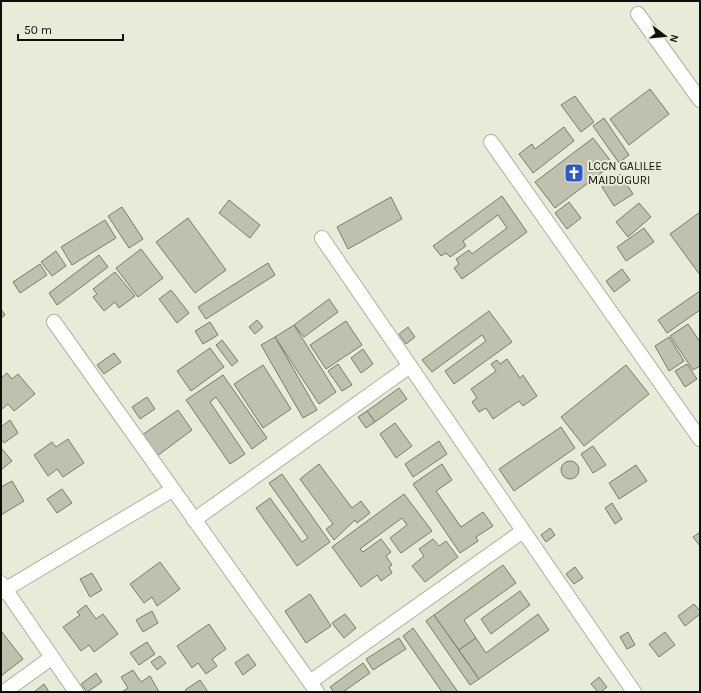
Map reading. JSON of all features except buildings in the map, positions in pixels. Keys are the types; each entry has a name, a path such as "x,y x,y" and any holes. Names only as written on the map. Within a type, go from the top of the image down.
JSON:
{"street":[{"path":"638,14 700,100"},
{"path":"491,142 700,439"},
{"path":"322,238 634,692"},
{"path":"54,322 172,490 314,687 523,531"},
{"path":"194,520 410,366"},
{"path":"76,692 2,588 172,490"},
{"path":"4,692 51,658"}],"place":[{"name":"LCCN GALILEE MAIDUGURI","path":"574,173"}]}
